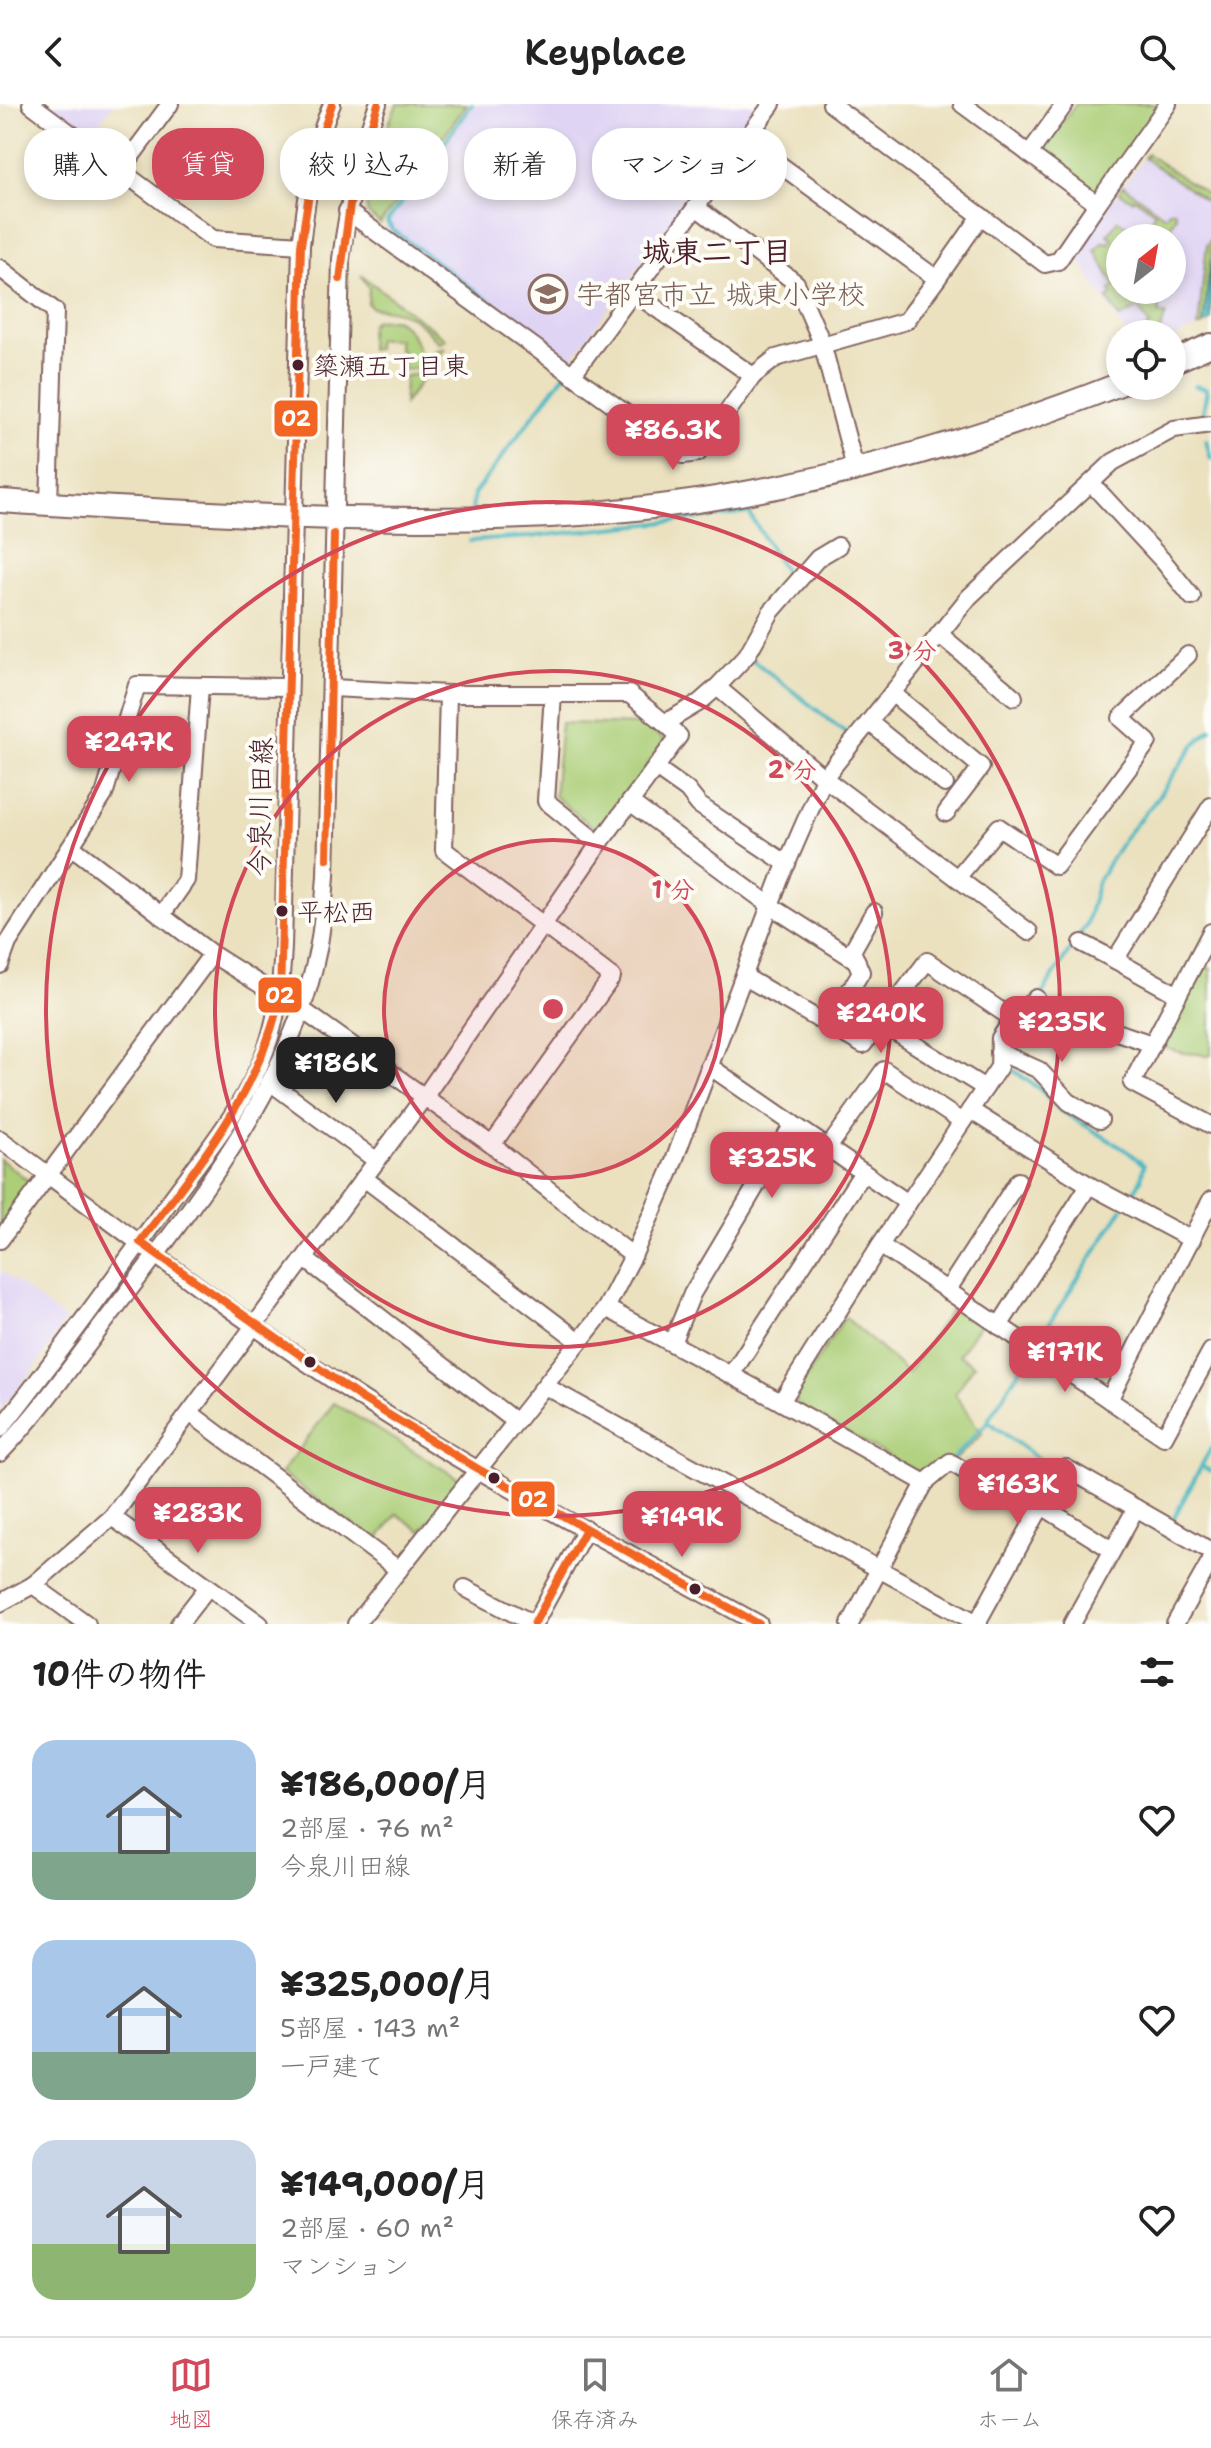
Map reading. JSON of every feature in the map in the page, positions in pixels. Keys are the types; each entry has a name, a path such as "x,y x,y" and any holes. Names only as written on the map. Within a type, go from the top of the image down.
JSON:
{"highway":[{"path":"1186,356 1211,345"},
{"path":"0,501 334,520 551,516 597,512 731,494 855,468 1013,423 1106,389"}],"street":[{"path":"31,104 64,128"},
{"path":"136,150 170,104"},
{"name":"今泉川田線","path":"0,1429 216,1138 266,1051 280,997 301,245 311,171 332,104"},
{"path":"0,1453 156,1254 231,1148 270,1082 301,1009 319,948 332,688 339,300 347,211 363,141 378,104"},
{"path":"755,128 772,104"},
{"path":"831,104 1045,264 1058,261 1168,104"},
{"path":"962,104 1097,204"},
{"path":"1029,154 1065,104"},
{"path":"787,170 937,279"},
{"path":"136,181 213,239 301,245"},
{"path":"572,375 701,200"},
{"path":"696,207 796,283 822,343 855,468"},
{"path":"347,211 683,455 698,453 753,376 776,358 906,321 981,216"},
{"path":"0,268 55,311 49,504"},
{"path":"633,292 753,376"},
{"path":"356,1624 606,1308 669,1174 787,864 824,778 969,597 1113,462 1174,429 1211,424"},
{"path":"1091,483 1192,597"},
{"path":"665,723 700,702 717,687 747,655 771,612 818,558 838,546"},
{"path":"939,634 1014,697"},
{"path":"957,878 999,827 1056,866 1148,742 1121,718 1188,655"},
{"path":"0,965 8,943 104,795 137,685 289,687"},
{"path":"161,916 186,880 200,686"},
{"path":"717,687 824,778 1029,932"},
{"path":"0,1603 33,1585 112,1517 425,1096 599,844 679,736 629,694 448,694 332,688"},
{"path":"892,693 981,767 946,813"},
{"path":"448,694 444,850 612,977 492,1145"},
{"path":"553,694 546,801 599,844"},
{"path":"869,722 945,784"},
{"path":"656,768 687,790 699,805 787,864"},
{"path":"630,802 771,906 857,961"},
{"path":"1115,960 1211,806"},
{"path":"72,847 212,954 280,997"},
{"path":"829,1025 861,972 852,951 874,912"},
{"path":"1211,932 1132,1083 1211,1125"},
{"path":"1082,943 1178,995"},
{"path":"0,1240 212,954"},
{"path":"745,977 863,1045 927,961 1013,1019"},
{"path":"781,1402 880,1245 999,1067 1000,1038 1013,1019 1036,998"},
{"path":"301,1009 492,1145 633,1256"},
{"path":"880,1023 985,1088"},
{"path":"1096,1025 1152,1044"},
{"path":"999,1052 1039,1070 1069,1102 1100,1120"},
{"path":"709,1066 908,1203"},
{"path":"828,1148 884,1070 1192,1240"},
{"path":"270,1082 377,1161"},
{"path":"672,1343 692,1294 793,1124"},
{"path":"0,1139 255,1326 361,1398 478,1469 759,1624"},
{"path":"731,1375 863,1172"},
{"path":"364,1178 579,1341"},
{"path":"947,1291 1018,1181"},
{"path":"999,1326 1089,1185"},
{"path":"1109,1400 1211,1200"},
{"path":"880,1245 1164,1437 1211,1351"},
{"path":"305,1259 516,1422"},
{"path":"606,1308 925,1483"},
{"path":"545,1386 978,1624 1039,1510 1066,1468 1211,1551"},
{"path":"190,1413 399,1570"},
{"path":"850,1624 925,1483 950,1462 1112,1550"},
{"path":"1072,1624 1136,1508"},
{"path":"112,1517 253,1622"},
{"path":"465,1588 534,1624 586,1529"},
{"path":"1175,1624 1211,1560"},
{"path":"33,1585 87,1624"},
{"path":"179,1624 208,1587"}],"shaded area":[{"path":"48,104 113,104 95,128 79,128"},
{"name":"宇都宮市立 城東小学校","path":"475,104 759,104 741,128 592,128 592,200 688,200 570,361 385,228 405,200 448,200 448,141"},
{"path":"1147,154 1211,197 1211,259 1203,325 1186,333 1186,320 1118,320 1108,304 1186,304 1186,224 1106,224 1106,302 1074,252"},
{"path":"0,1270 66,1320 32,1372 0,1410"}],"green space":[{"path":"397,104 467,104 448,130 387,128"},
{"path":"1076,104 1163,104 1099,190 1091,190 1044,157 1044,147"},
{"path":"1147,154 1211,197 1211,204 1144,158"},
{"path":"1123,186 1165,216 1174,210 1176,216 1171,224 1148,224 1155,212 1119,192"},
{"path":"367,200 397,200 380,224 368,214"},
{"path":"1211,238 1203,325 1198,327 1207,244"},
{"path":"1103,241 1106,242 1106,270 1095,250"},
{"path":"361,275 446,339 439,343 410,316 372,308 368,304 369,288"},
{"path":"1111,304 1159,304 1159,314 1166,314 1164,320 1146,320 1139,308 1120,318"},
{"path":"395,319 406,327 417,345 420,365 415,369 403,370 403,351 398,350 398,339 377,339 376,349 369,349 370,325 375,320"},
{"path":"445,348 404,404 405,376 423,373 432,353"},
{"path":"561,723 646,725 665,741 599,832 554,796"},
{"path":"1201,968 1211,969 1211,1055 1161,1047"},
{"path":"0,1159 29,1181 31,1189 0,1229"},
{"path":"960,1307 982,1321 959,1355 974,1365 955,1394 982,1434 957,1458 924,1476 797,1405 795,1395 845,1317 908,1373 951,1309"},
{"path":"334,1403 458,1478 458,1487 421,1531 397,1514 376,1542 281,1473"}],"water":[{"path":"1211,259 1211,321 1203,325"}],"waterway":[{"path":"472,104 387,222 393,230 573,363 571,365"},
{"path":"472,511 474,494 564,375"},
{"path":"1195,386 1207,389 1202,418"},
{"path":"1206,440 1211,459"},
{"path":"470,541 749,513 785,572"},
{"path":"749,657 850,736 848,739"},
{"path":"1040,997 1086,925 1098,881 1125,837 1156,800 1194,745 1211,729"},
{"path":"1013,1055 1019,1028 1028,1015"},
{"path":"1011,1063 1010,1068 1041,1090 1060,1110 1127,1151 1144,1165 1141,1180 1128,1201"},
{"path":"1035,1346 1123,1208"},
{"path":"954,1457 985,1425 1030,1353"},
{"path":"988,1421 1056,1473"},
{"path":"1171,1523 1211,1448"},
{"path":"1201,1466 1211,1471"},
{"path":"1063,1477 1129,1514"},
{"path":"1137,1518 1161,1531"}],"transit line":[{"name":"02","path":"332,104 315,156 301,245 280,997 270,1032 242,1096 204,1156 140,1242 361,1398 478,1469 759,1624"},
{"name":"02","path":"340,279 352,190 378,104"},
{"name":"02","path":"327,859 334,534"},
{"name":"02","path":"534,1624 586,1529"}],"place":[{"name":"宇都宮市立 城東小学校","path":"548,294"},
{"name":"簗瀬五丁目東","path":"298,365"},
{"name":"平松西","path":"282,911"}],"district":[{"name":"城東二丁目","path":"717,251"}]}
